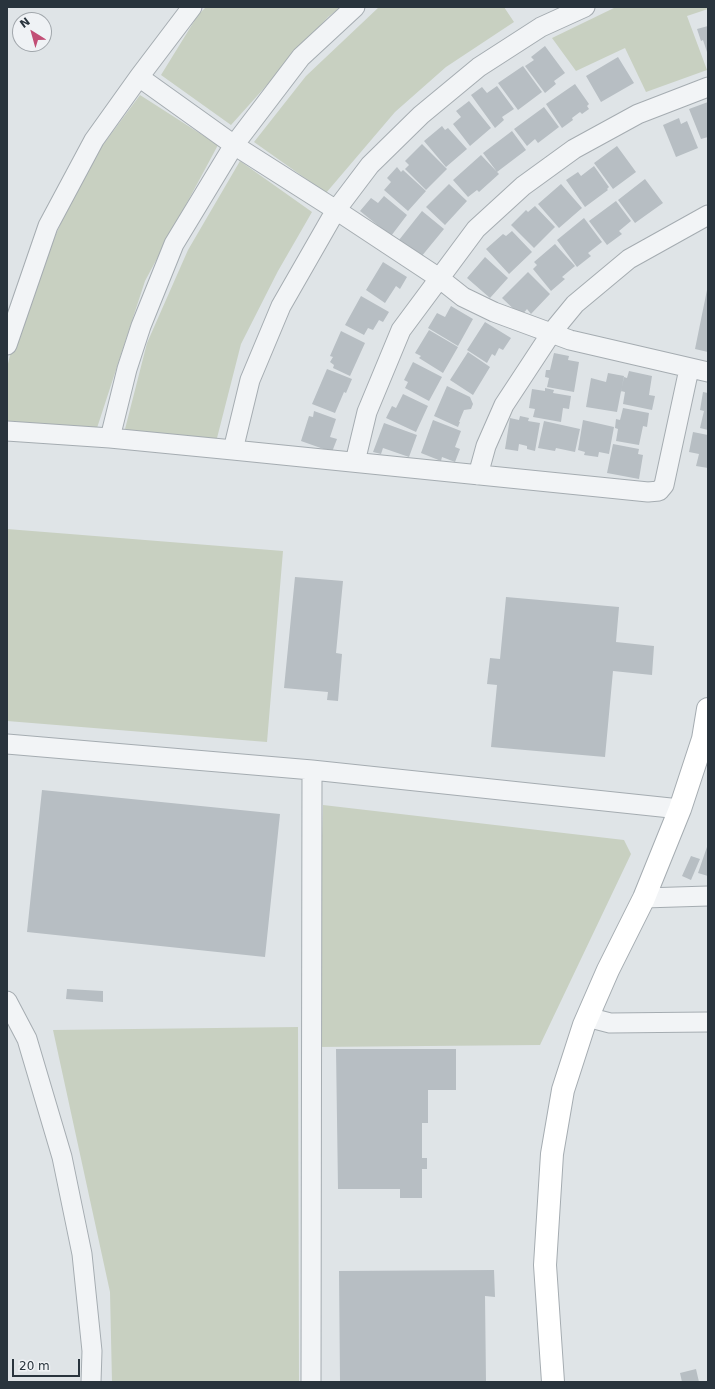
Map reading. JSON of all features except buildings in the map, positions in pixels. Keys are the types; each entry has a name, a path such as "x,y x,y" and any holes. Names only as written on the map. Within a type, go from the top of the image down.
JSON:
{"street":[{"path":"7,345 48,226 94,140 192,7"},
{"path":"110,438 127,369 141,326 174,244 234,145 301,57 355,7"},
{"path":"233,450 250,380 281,306 336,210 370,165 421,116 479,67 541,27 585,7"},
{"path":"139,77 234,145 439,278 462,297 494,312 552,332 570,340 689,369 708,372"},
{"path":"355,462 366,412 401,330 476,229 523,186 574,149 638,114 708,87"},
{"path":"478,475 486,446 504,404 552,332 575,304 629,259 708,215"},
{"path":"7,431 110,438 648,492 659,491 664,485 689,369"},
{"path":"553,1382 545,1265 552,1154 563,1090 587,1017 608,970 644,898 680,809 706,739 708,709"},
{"path":"7,744 312,770 680,809"},
{"path":"311,1382 312,770"},
{"path":"644,898 708,896"},
{"path":"7,1001 27,1039 62,1157 82,1254 92,1351 91,1382"},
{"path":"587,1017 610,1023 708,1022"}],"green space":[{"path":"206,7 341,7 328,17 231,125 161,75 198,15"},
{"path":"379,7 504,7 514,22 446,67 395,112 326,193 254,142 306,76"},
{"path":"616,7 708,7 708,9 687,16 707,70 646,92 625,48 576,71 552,38"},
{"path":"140,95 218,145 145,281 97,428 7,421 7,368 15,334 49,250 85,169"},
{"path":"240,161 312,212 278,271 241,344 216,442 124,433 147,343 188,250"},
{"path":"7,529 283,551 267,742 7,721"},
{"path":"323,805 624,840 631,854 540,1045 315,1047"},
{"path":"298,1027 299,1382 112,1382 110,1292 53,1030"}]}
